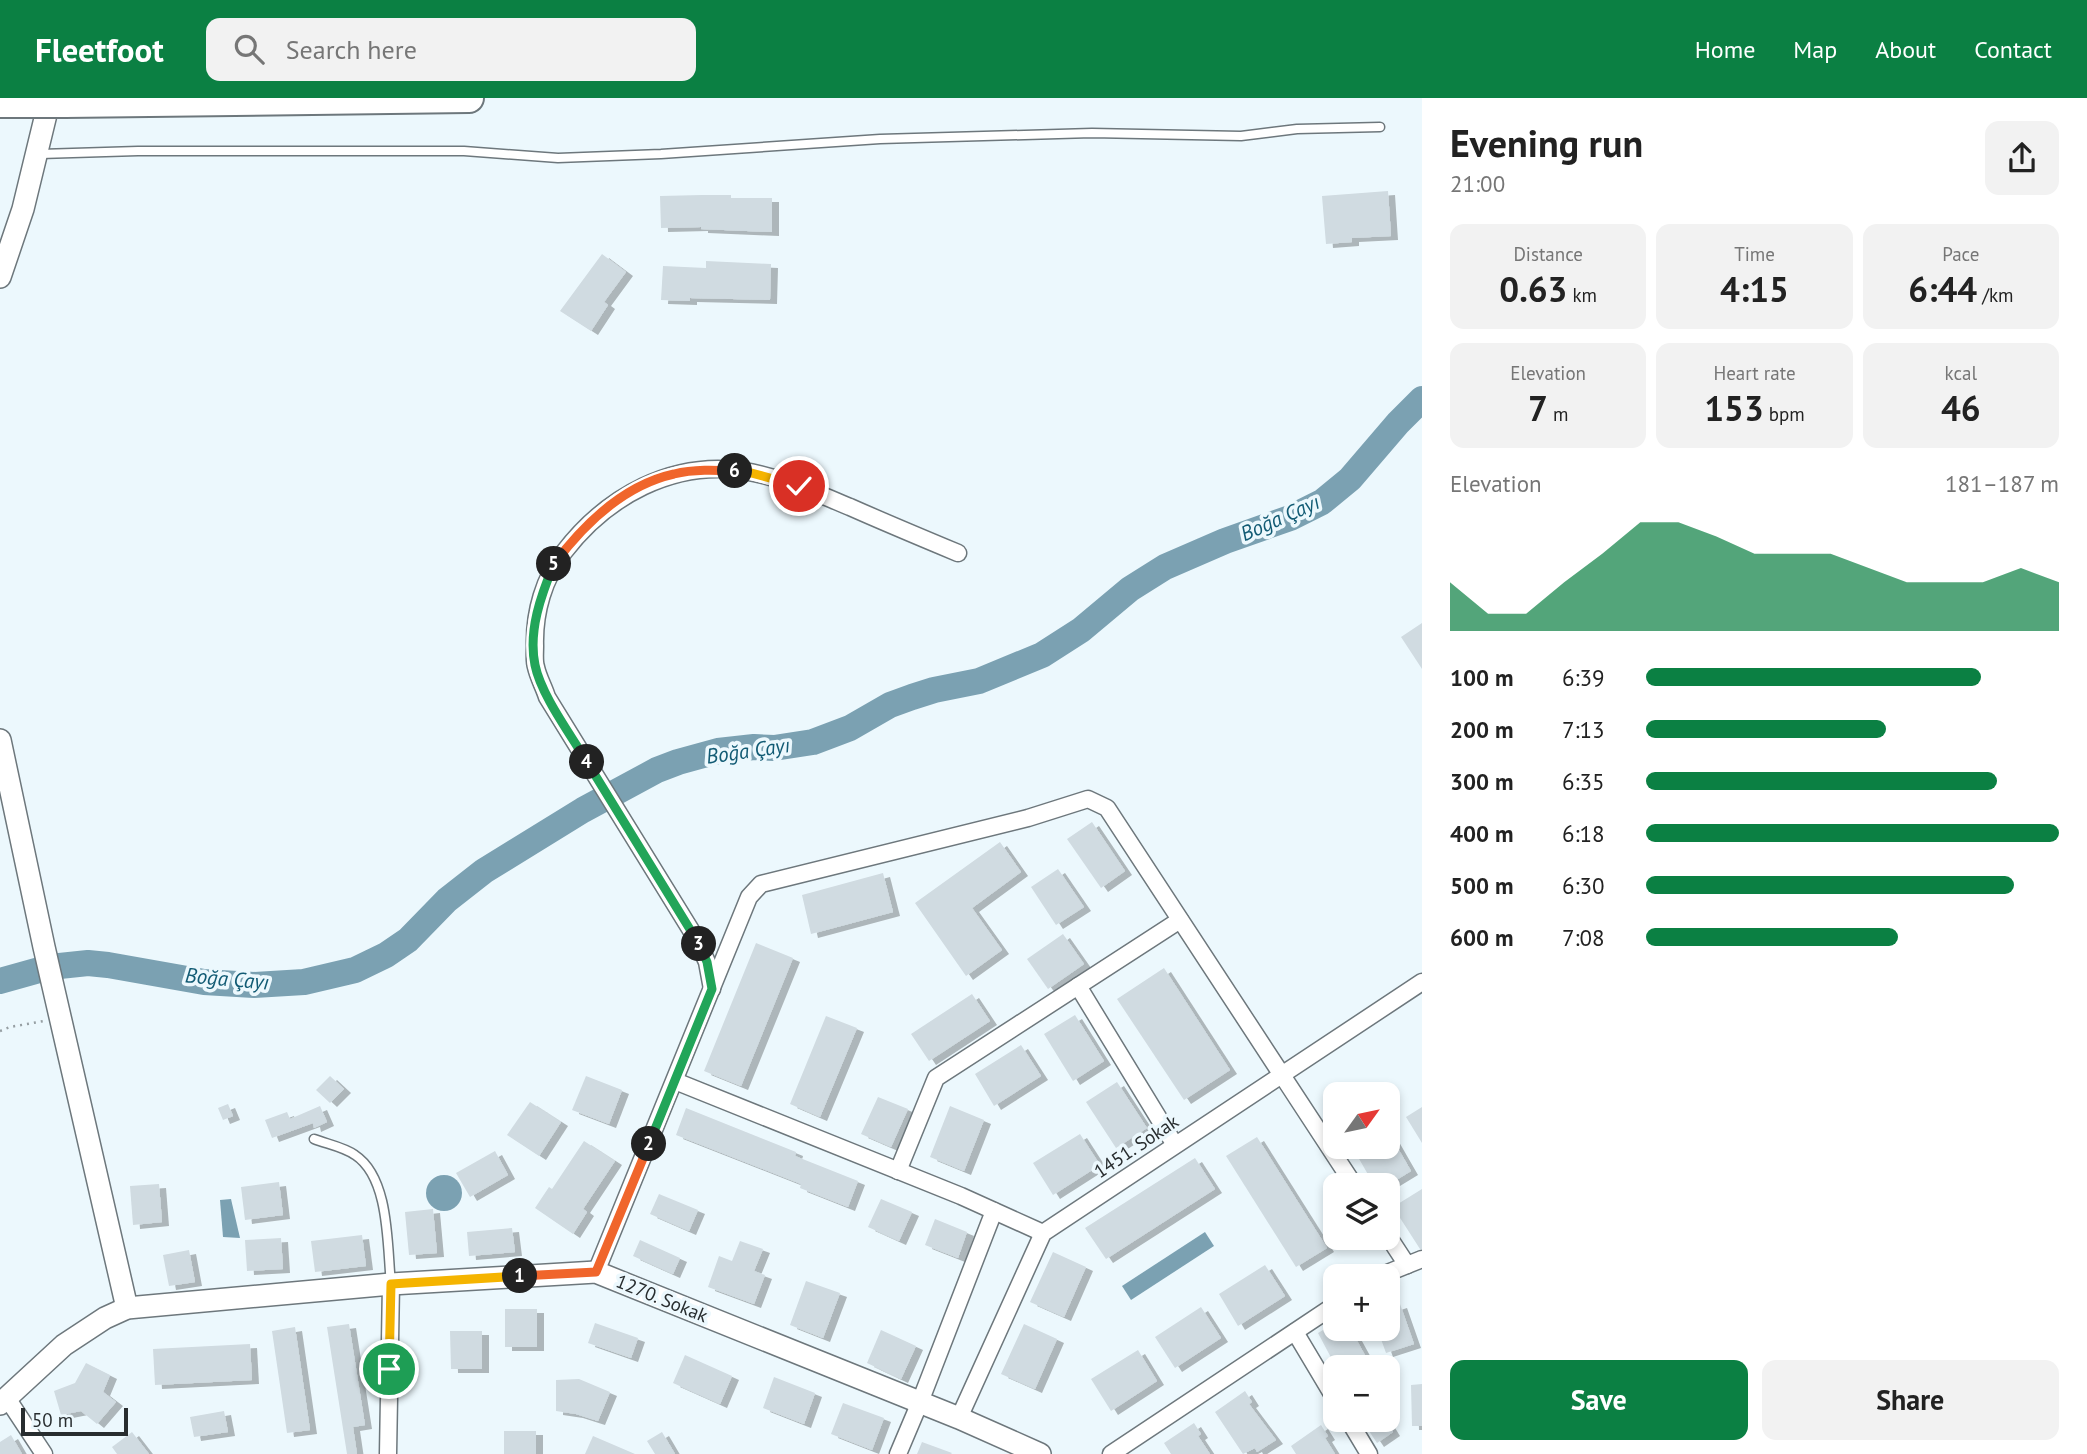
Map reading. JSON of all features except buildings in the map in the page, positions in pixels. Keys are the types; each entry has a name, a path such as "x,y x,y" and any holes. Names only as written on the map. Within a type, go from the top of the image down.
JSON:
{"highway":[{"path":"0,103 469,98"}],"street":[{"path":"0,277 23,209 48,101"},
{"path":"712,989 707,962 697,940 547,697 535,666 534,629 541,594 555,564 579,532 607,508 639,487 674,474 706,470 744,471 799,486 958,553"},
{"path":"0,740 44,947 127,1308"},
{"path":"596,1272 749,897 761,884 1028,818 1088,799 1107,808 1346,1173"},
{"path":"898,1171 936,1078 1180,920"},
{"name":"1451. Sokak","path":"1043,1233 1422,982"},
{"path":"1079,986 1175,1145"},
{"path":"674,1081 1043,1233 959,1418"},
{"path":"898,1454 994,1211"},
{"path":"1400,1248 1414,1262"},
{"name":"1270. Sokak","path":"4,1401 64,1346 105,1318 127,1308 391,1284 596,1272 920,1402 1040,1454"},
{"path":"388,1454 391,1284"},
{"path":"1111,1454 1323,1314"},
{"path":"1295,1332 1323,1379"},
{"path":"4,1401 44,1454"},
{"path":"1356,1432 1369,1454"}],"lane":[{"path":"37,154 138,151 464,151 558,158 880,139 1092,133 1241,135 1380,127"},
{"path":"314,1139 355,1154 376,1178 382,1195 391,1284"}],"path":[{"path":"0,1031 60,1018"}],"water":[{"path":"444,1175 457,1180 462,1193 457,1206 444,1211 431,1206 426,1193 431,1180"},
{"path":"231,1199 240,1238 223,1237 220,1200"},
{"path":"1205,1232 1214,1246 1131,1300 1122,1286"}],"waterway":[{"name":"Boğa Çayı","path":"0,981 50,967 88,963 204,982 254,985 304,982 355,970 386,955 408,940 447,900 484,871 583,810 657,770 718,751 774,748 813,742 850,728 890,705 934,690 979,681 1042,655 1081,630 1130,589 1165,567 1225,541 1290,518 1322,502 1350,479 1422,399"}],"route":[{"path":"389,1369 391,1284 596,1272 712,989 707,962 697,940 547,697 535,666 534,629 541,594 555,564 579,532 607,508 639,487 674,474 706,470 744,471 799,486"}]}
